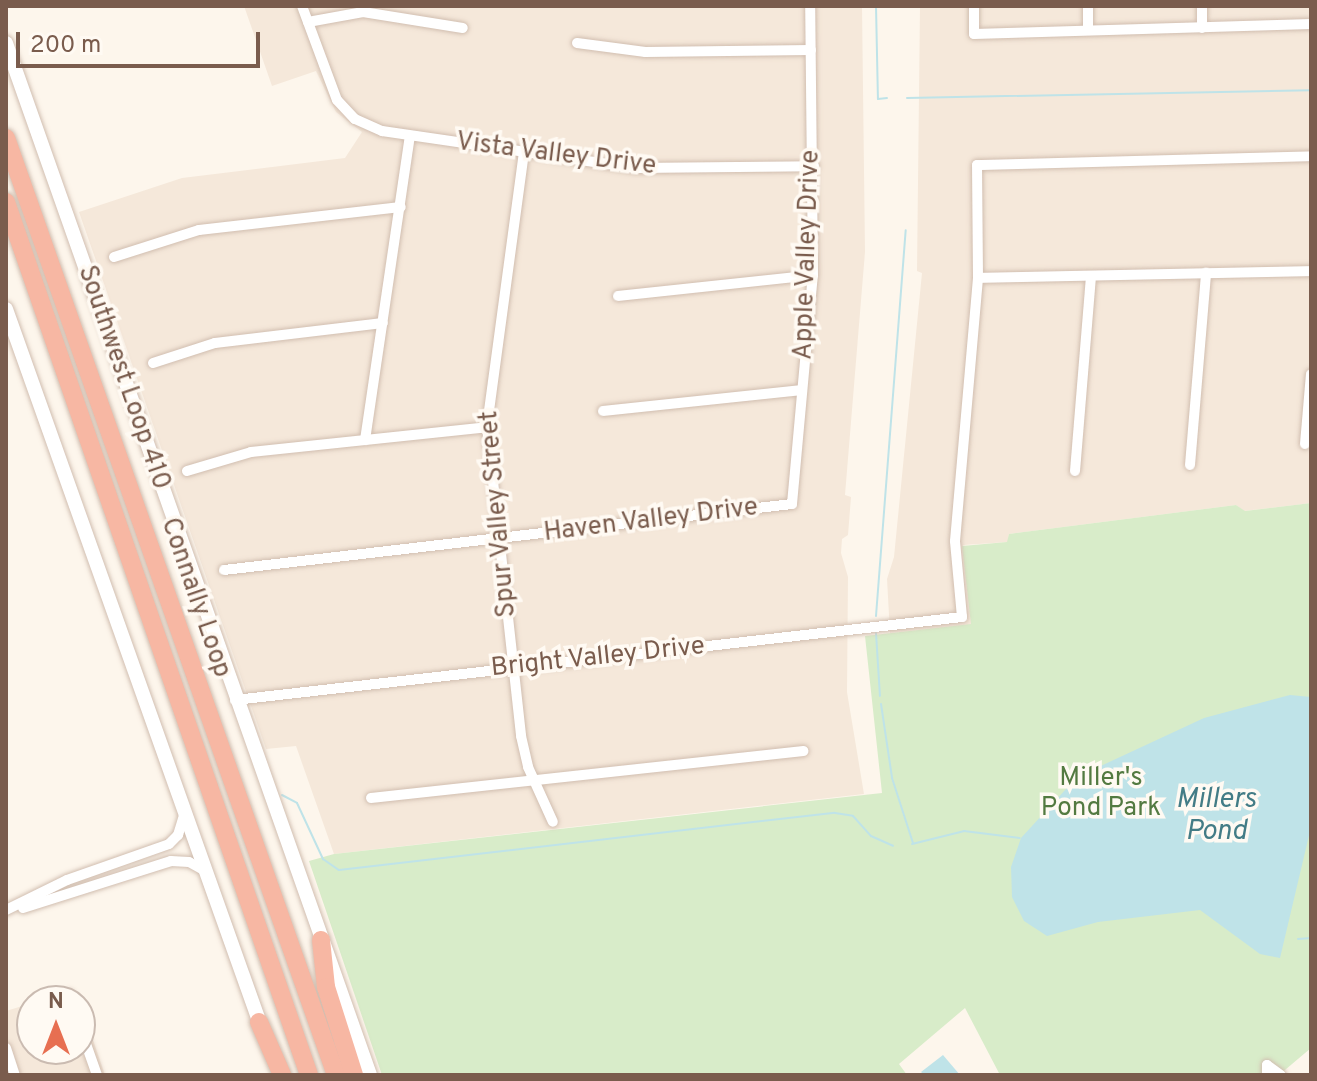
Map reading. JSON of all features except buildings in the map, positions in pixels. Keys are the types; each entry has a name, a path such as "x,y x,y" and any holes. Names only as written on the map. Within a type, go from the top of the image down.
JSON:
{"highway":[{"name":"Connally Loop","path":"6,138 336,1075"},
{"name":"Connally Loop","path":"6,202 309,1075"},
{"path":"321,940 326,987 354,1075"},
{"path":"259,1022 280,1075"}],"main road":[{"name":"Southwest Loop 410","path":"6,43 235,700 370,1075"},
{"path":"6,309 259,1022"}],"street":[{"name":"Vista Valley Drive","path":"302,6 337,100 355,119 410,136 635,168 814,166"},
{"name":"Apple Valley Drive","path":"792,504 813,275 810,6"},
{"path":"974,6 974,34 1311,24"},
{"path":"1088,6 1088,30"},
{"path":"1202,6 1202,28"},
{"path":"308,22 363,12 463,28"},
{"path":"577,43 645,52 811,50"},
{"path":"365,440 410,136"},
{"name":"Spur Valley Street","path":"524,152 487,427 524,753 553,822"},
{"path":"1311,156 977,165 978,278 1311,271"},
{"path":"114,257 199,230 401,207"},
{"path":"1190,465 1206,273"},
{"path":"618,296 813,275"},
{"path":"1075,471 1091,277"},
{"name":"Bright Valley Drive","path":"235,700 962,617 955,541 978,278"},
{"path":"153,363 215,343 383,323"},
{"path":"1305,444 1311,374"},
{"path":"603,411 802,390"},
{"path":"187,471 251,452 487,427"},
{"name":"Haven Valley Drive","path":"224,570 792,504"},
{"path":"371,798 803,751"},
{"path":"6,912 109,865 175,840 185,813"},
{"path":"6,912 171,861 189,862 207,873"},
{"path":"109,865 114,880"},
{"path":"6,1048 15,1075"},
{"path":"1267,1075 1267,1065 1281,1075"}],"shaded area":[{"path":"244,6 862,6 865,252 845,495 851,497 848,535 842,539 841,553 848,577 847,692 864,794 334,854 296,746 266,749 79,212 182,178 345,158 362,132 336,112 316,71 272,86"},
{"path":"920,6 1311,6 1311,503 1244,511 1236,505 1009,534 1008,542 963,545 972,625 890,633 887,579 894,557 922,273 917,271"},
{"path":"16,1008 16,1065 96,1065 96,1049 105,1075 6,1075 6,1011"}],"green space":[{"name":"Miller's Pond Park","path":"1311,503 1311,1048 1279,1075 1000,1075 965,1008 899,1064 907,1075 382,1075 309,861 334,854 882,793 865,636 971,624 962,546 1007,542 1009,534 1236,505 1245,511"}],"water":[{"name":"Millers Pond","path":"1290,695 1311,697 1311,827 1280,958 1260,954 1200,910 1098,922 1047,936 1024,921 1012,897 1011,867 1021,838 1077,777 1204,718"},
{"path":"943,1055 960,1075 924,1075 921,1072"}],"waterway":[{"path":"876,6 878,99 887,98"},
{"path":"907,98 1311,90"},
{"path":"876,616 906,230"},
{"path":"876,633 880,696"},
{"path":"881,704 892,778 913,843"},
{"path":"282,795 297,803 323,859 339,870 835,813 853,816 871,836 893,846"},
{"path":"912,844 964,831 1020,838"},
{"path":"1298,939 1311,938"}]}
